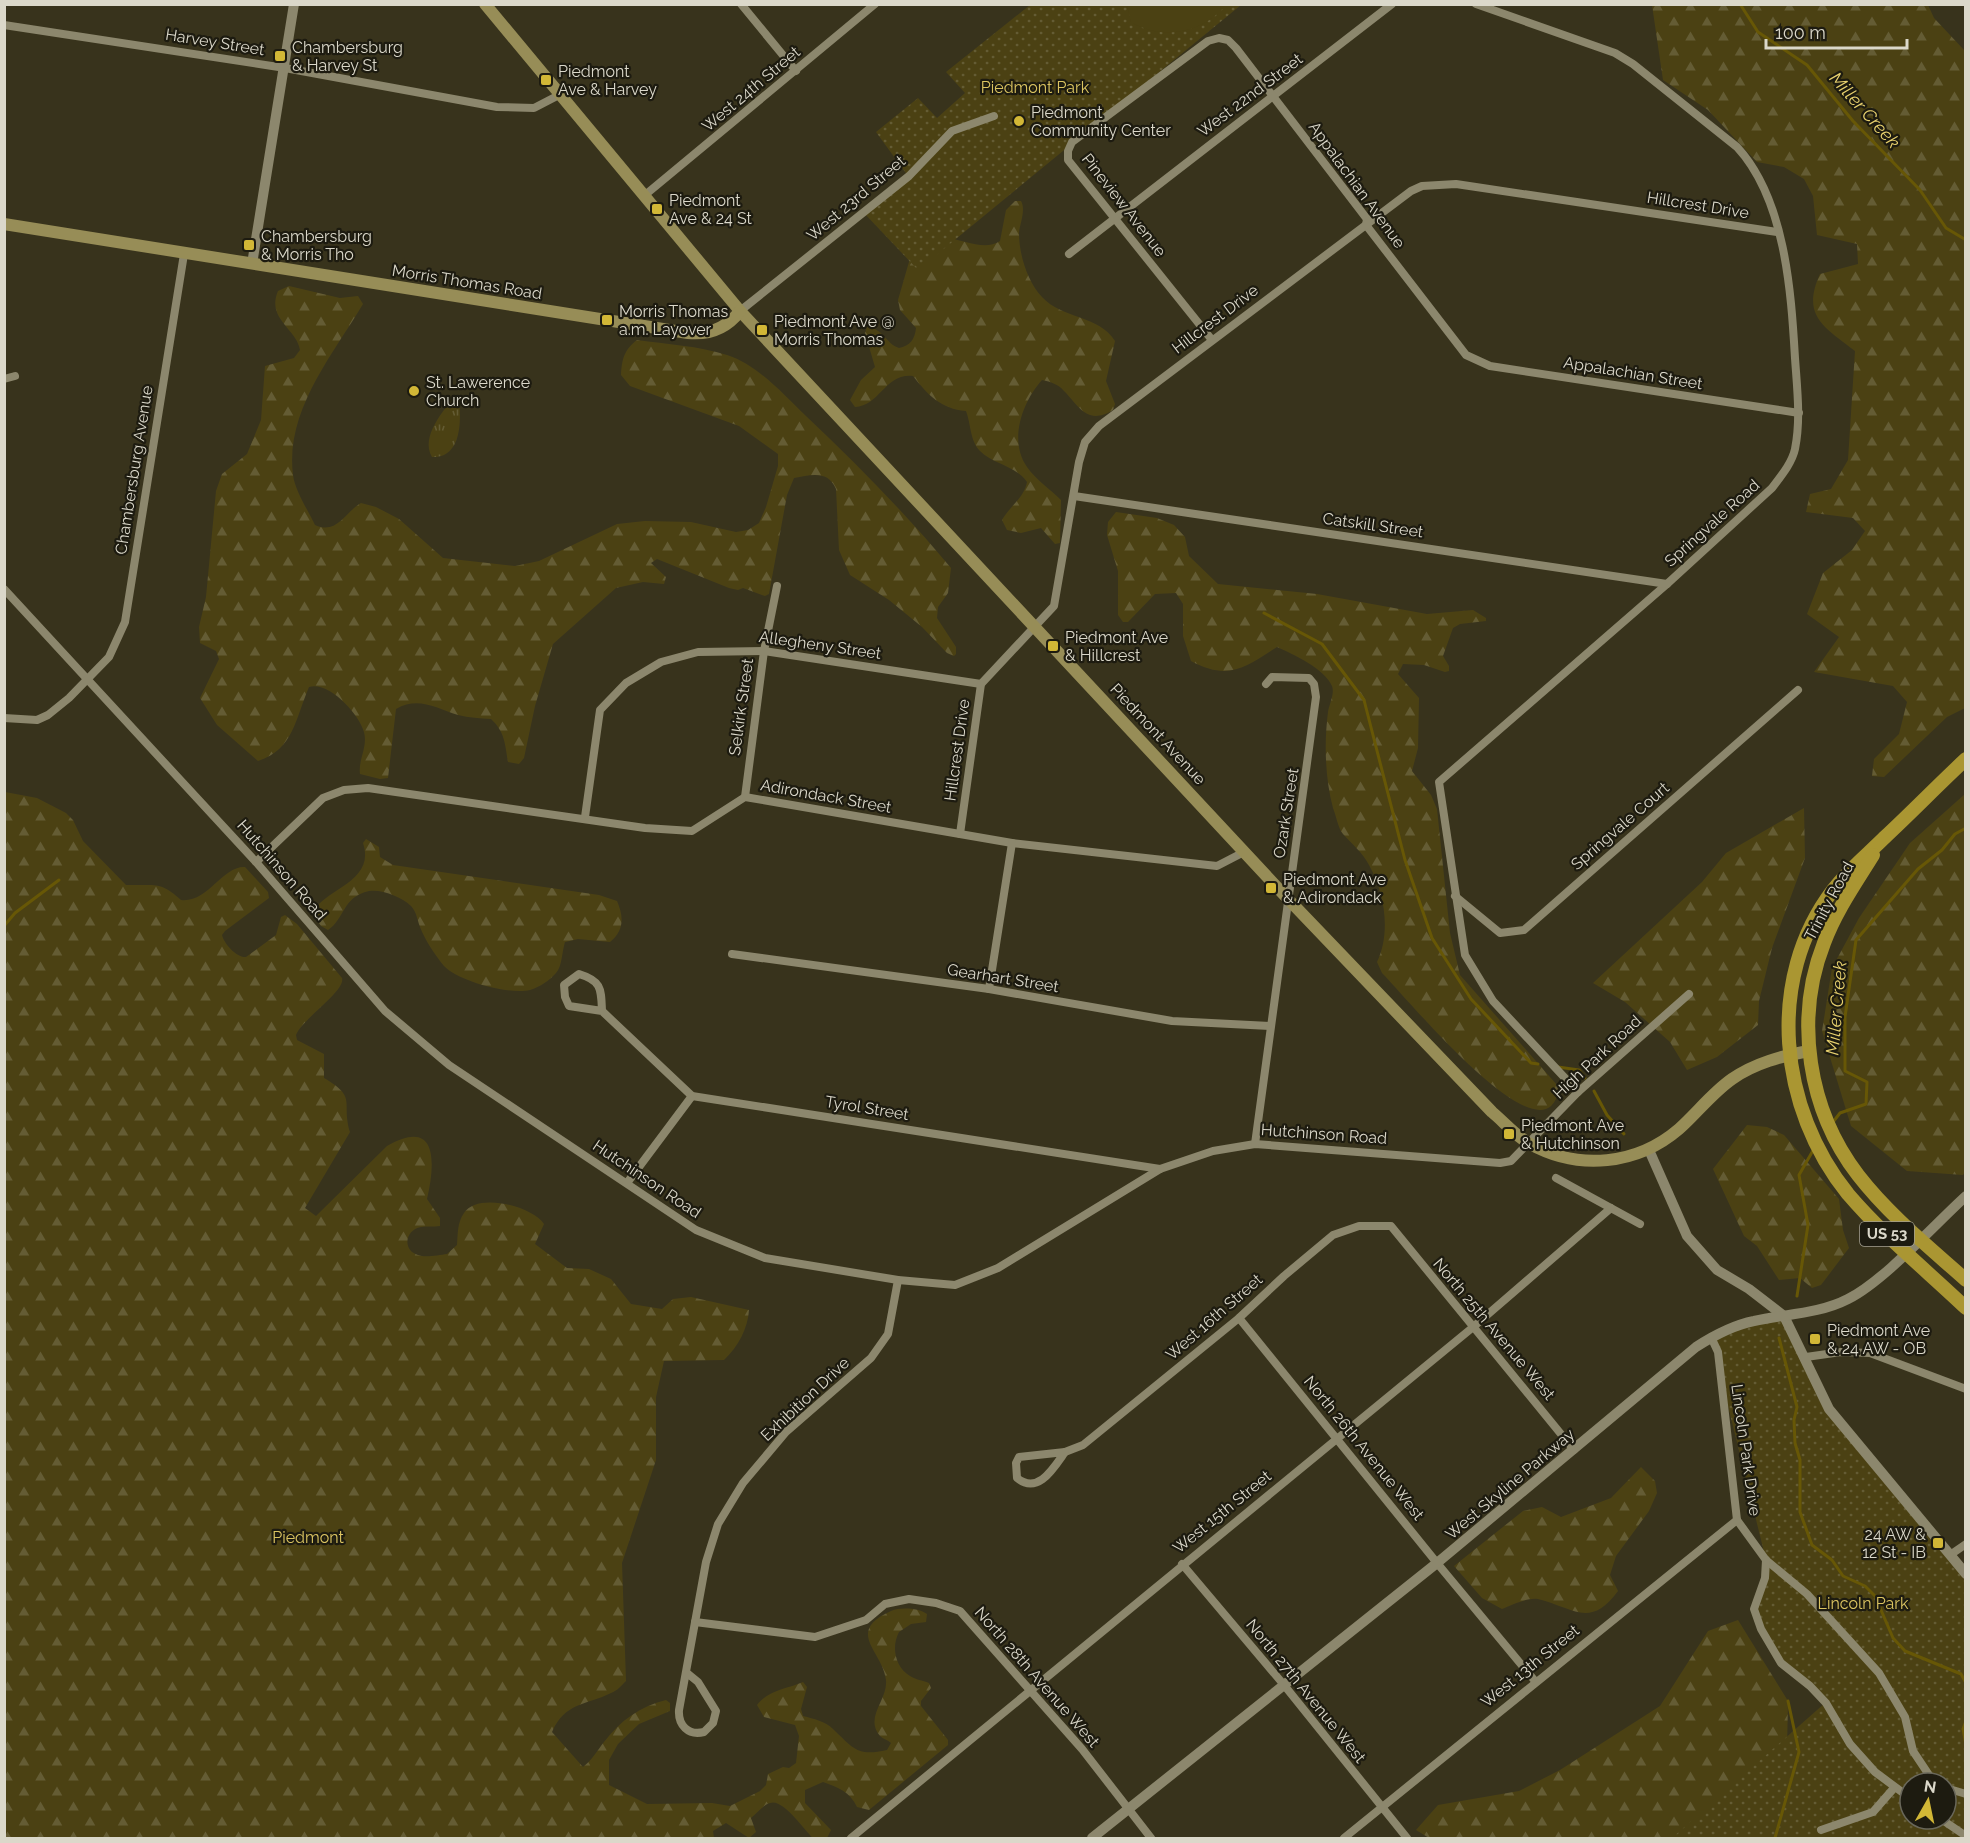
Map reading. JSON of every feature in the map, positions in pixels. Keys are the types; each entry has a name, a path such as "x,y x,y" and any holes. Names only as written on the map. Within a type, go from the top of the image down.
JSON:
{"highway":[{"name":"Trinity Road","path":"1789,1055 1792,981 1812,924 1843,878 1965,759"},
{"name":"Trinity Road","path":"1809,1051 1812,985 1820,954 1839,911 1882,841"},
{"name":"US 53","path":"1809,1051 1813,1076 1830,1126 1845,1157 1870,1189 1965,1280"},
{"name":"US 53","path":"1789,1055 1800,1107 1830,1169 1865,1212 1965,1308"}],"main road":[{"name":"Piedmont Avenue","path":"486,4 740,311 1244,852 1492,1112 1529,1144 1557,1156 1579,1160 1615,1160 1649,1150 1678,1129 1733,1078 1752,1067 1809,1051"},
{"name":"Morris Thomas Road","path":"4,224 688,333 704,333 719,328 740,311"}],"street":[{"path":"252,264 294,4"},
{"path":"741,4 796,71"},
{"name":"West 24th Street","path":"645,195 875,4"},
{"name":"West 22nd Street","path":"1069,254 1392,4"},
{"name":"Springvale Road","path":"1476,4 1599,47 1633,64 1737,147 1751,163 1761,181 1790,284 1799,413 1794,451 1772,488 1668,584 1440,782 1465,955 1493,1001 1578,1092"},
{"name":"Harvey Street","path":"4,25 285,68 497,107 534,108 561,94"},
{"name":"Appalachian Avenue","path":"1219,38 1228,40 1236,48 1273,95 1367,219 1366,225 1466,355"},
{"name":"Pineview Avenue","path":"1212,340 1068,160 1068,151 1072,142 1208,41 1219,38"},
{"name":"West 23rd Street","path":"740,311 909,176 952,131 994,116"},
{"name":"Hillcrest Drive","path":"960,834 981,684 1054,606 1079,462 1085,442 1099,426 1411,191 1439,183 1777,232"},
{"name":"Chambersburg Avenue","path":"4,718 37,720 48,715 109,657 125,622 184,254"},
{"name":"Appalachian Street","path":"1466,355 1490,366 1799,413"},
{"path":"4,379 15,376"},
{"name":"Catskill Street","path":"1074,496 1668,584"},
{"name":"Selkirk Street","path":"745,797 764,651 777,586"},
{"name":"Hutchinson Road","path":"4,590 256,862 385,1011 449,1065 696,1230 765,1258 898,1280 955,1285 998,1268 1160,1169 1213,1151 1255,1144 1500,1163 1511,1161 1529,1144"},
{"name":"Allegheny Street","path":"585,817 600,710 626,683 661,662 698,652 764,651 981,684"},
{"name":"Ozark Street","path":"1255,1144 1316,697 1314,684 1309,678 1272,677 1266,684"},
{"name":"Springvale Court","path":"1455,896 1500,933 1524,930 1798,690"},
{"name":"Adirondack Street","path":"256,862 323,798 344,790 368,788 585,817 645,828 692,831 745,797 1012,843 1217,866 1244,852"},
{"path":"989,989 1012,843"},
{"name":"Gearhart Street","path":"732,954 989,989 1172,1021 1270,1026"},
{"path":"602,1011 601,990 593,978 579,974 564,985 564,997 569,1006 602,1011 692,1096 627,1183"},
{"name":"High Park Road","path":"1529,1144 1578,1092 1689,994"},
{"name":"Tyrol Street","path":"692,1096 1160,1169"},
{"path":"1649,1150 1687,1236 1717,1270 1749,1289 1784,1316 1829,1408 1965,1574"},
{"path":"1556,1178 1640,1224"},
{"name":"West Skyline Parkway","path":"1092,1839 1437,1563 1696,1347 1711,1337 1752,1321 1825,1308 1849,1299 1871,1285 1965,1196"},
{"name":"West 15th Street","path":"851,1839 1031,1688 1472,1328 1611,1208"},
{"name":"West 16th Street","path":"1065,1452 1050,1475 1033,1485 1025,1485 1017,1478 1016,1464 1019,1457 1065,1452 1083,1444 1239,1318 1333,1235 1359,1226 1391,1226"},
{"name":"North 25th Avenue West","path":"1391,1226 1472,1328 1574,1450"},
{"name":"Exhibition Drive","path":"687,1673 698,1682 716,1711 711,1728 704,1732 693,1733 686,1729 678,1718 706,1562 718,1524 743,1483 786,1432 871,1358 888,1334 898,1280"},
{"name":"North 26th Avenue West","path":"1239,1318 1535,1681"},
{"name":"Lincoln Park Drive","path":"1711,1337 1718,1352 1737,1520 1766,1560 1807,1594 1879,1673 1905,1717 1913,1750 1926,1771"},
{"path":"1806,1357 1841,1352 1870,1353 1965,1389"},
{"name":"West 13th Street","path":"1344,1839 1535,1681 1737,1520"},
{"path":"1950,1555 1965,1544"},
{"path":"1766,1560 1766,1578 1754,1609 1761,1629 1781,1663 1810,1686 1826,1703 1850,1744 1898,1790"},
{"name":"North 27th Avenue West","path":"1182,1564 1284,1685 1407,1839"},
{"name":"North 28th Avenue West","path":"696,1622 815,1637 866,1620 885,1604 909,1599 936,1603 960,1611 1031,1688 1082,1749 1151,1839"},
{"path":"1821,1830 1873,1812 1894,1788"}],"green space":[{"path":"1127,4 1226,5 1217,15 1194,28 1169,32 1143,28 1131,22"},
{"name":"Piedmont Park","path":"1030,5 1241,5 918,270 864,213 908,176 876,132 918,98 937,118 965,93 946,72"},
{"path":"1652,5 1928,5 1934,18 1965,51 1965,708 1947,717 1884,777 1872,776 1874,759 1899,734 1907,702 1893,686 1814,672 1839,637 1807,614 1823,573 1852,550 1865,531 1853,518 1806,512 1810,494 1831,489 1848,460 1855,351 1825,327 1819,319 1813,300 1815,288 1820,274 1858,264 1857,244 1817,235 1813,196 1804,179 1784,167 1757,162 1708,110 1663,80"},
{"path":"1015,201 1021,201 1023,208 1019,233 1020,250 1028,275 1037,291 1060,310 1100,326 1115,341 1106,381 1115,404 1113,410 1096,416 1090,415 1079,408 1059,387 1042,380 1029,399 1020,421 1018,433 1021,456 1035,476 1061,500 1060,543 1055,544 1041,528 1021,533 1007,530 1002,520 1023,493 1027,482 1011,468 980,451 972,437 966,411 942,404 913,376 896,379 864,405 855,407 850,400 861,380 875,367 865,333 867,327 877,330 899,348 909,344 914,335 916,328 900,310 898,300 911,255 936,240 952,239 977,245 1000,241 1006,210"},
{"path":"289,286 340,298 358,296 363,304 313,385 296,429 292,451 294,481 315,525 329,527 335,525 361,503 376,507 399,519 443,558 515,566 539,561 617,524 645,521 691,522 736,532 748,530 759,523 766,507 778,466 778,454 739,426 630,386 621,375 624,355 637,340 705,349 738,360 770,381 881,490 951,568 948,593 938,607 937,618 956,647 956,654 954,656 947,653 922,627 889,600 850,575 839,550 836,489 833,483 824,476 807,476 794,478 787,495 769,594 765,596 743,588 738,590 729,588 657,559 651,563 666,577 664,584 643,582 616,588 553,644 535,706 524,758 519,764 508,762 502,734 491,719 462,716 427,704 412,703 396,709 388,778 380,779 360,774 365,738 361,725 342,700 317,686 309,687 292,732 286,741 270,756 258,761 217,725 200,698 219,659 216,651 200,643 199,627 206,597 216,491 222,474 247,454 261,420 265,366 294,358 300,350 294,336 283,323 276,309 275,301 278,291"},
{"path":"455,395 458,395 460,424 455,444 442,456 432,457 429,449 431,432"},
{"path":"1116,512 1157,518 1174,525 1185,537 1189,556 1218,584 1317,594 1427,614 1473,610 1486,618 1486,621 1460,624 1453,628 1443,656 1449,666 1449,671 1445,672 1424,665 1403,664 1398,674 1419,698 1418,748 1412,771 1431,795 1437,809 1450,933 1460,975 1557,1085 1557,1096 1551,1106 1535,1110 1514,1101 1490,1083 1437,1033 1382,973 1377,962 1384,939 1385,926 1379,888 1366,860 1341,831 1330,797 1326,736 1333,689 1328,680 1308,663 1277,647 1245,666 1226,671 1204,667 1191,661 1183,636 1183,604 1176,593 1155,594 1128,622 1123,622 1118,615 1118,571 1107,535 1108,522"},
{"name":"Piedmont","path":"5,792 37,798 66,813 73,820 83,841 126,885 156,885 167,889 181,900 191,899 207,891 229,872 245,867 268,892 269,898 225,931 222,935 228,946 235,953 246,957 276,935 281,917 285,915 297,924 342,978 341,984 331,998 306,1021 296,1035 297,1040 324,1054 324,1078 335,1085 345,1096 350,1132 305,1208 316,1216 387,1146 404,1138 416,1137 425,1141 430,1148 432,1159 427,1199 440,1218 440,1226 421,1227 409,1236 409,1249 418,1255 447,1254 457,1245 460,1221 471,1207 480,1203 504,1204 517,1207 538,1217 544,1224 535,1244 567,1268 589,1269 611,1279 631,1304 662,1309 673,1299 691,1297 749,1310 747,1324 741,1337 724,1360 664,1361 656,1397 656,1460 622,1563 626,1681 613,1692 570,1710 557,1722 552,1732 583,1767 610,1734 624,1721 639,1710 666,1700 670,1703 670,1711 639,1724 618,1744 609,1760 609,1785 647,1804 712,1803 730,1806 760,1791 766,1785 768,1774 783,1767 789,1768 796,1763 799,1736 795,1725 764,1717 757,1705 772,1693 803,1682 807,1687 801,1709 803,1716 826,1724 856,1749 869,1752 887,1750 891,1743 880,1736 874,1722 884,1695 886,1680 868,1634 870,1627 877,1619 891,1611 904,1609 919,1610 927,1614 926,1622 911,1624 899,1632 895,1644 896,1656 905,1672 929,1683 931,1688 921,1701 921,1706 948,1740 948,1745 869,1810 857,1807 851,1797 843,1791 823,1782 805,1790 805,1803 831,1830 827,1838 813,1838 781,1805 770,1803 751,1818 756,1832 749,1838 726,1823 713,1831 714,1838 5,1838"},
{"path":"1965,794 1965,1172 1963,1175 1907,1171 1851,1126 1822,1031 1832,968 1859,918 1910,843"},
{"path":"1804,808 1805,858 1772,948 1759,1001 1758,1025 1717,1057 1687,1070 1670,1042 1625,1002 1593,983 1702,882 1726,853"},
{"path":"366,839 379,847 380,857 393,865 599,895 617,901 622,918 620,928 610,942 578,939 565,942 558,970 548,981 534,989 521,991 497,989 472,982 444,966 425,937 413,909 392,894 369,891 360,894 349,903 328,930 321,926 312,913 318,904 356,876 365,856 363,843"},
{"path":"1747,1125 1767,1127 1784,1135 1839,1199 1843,1230 1849,1248 1821,1285 1812,1288 1800,1278 1779,1280 1757,1246 1744,1236 1713,1169"},
{"name":"Lincoln Park","path":"1784,1316 1829,1409 1965,1574 1965,1838 1672,1838 1825,1703 1787,1670 1754,1609 1766,1560 1711,1337"},
{"path":"1641,1467 1655,1481 1657,1493 1649,1511 1616,1556 1610,1575 1618,1591 1599,1610 1581,1613 1538,1599 1530,1599 1502,1609 1482,1598 1454,1566 1523,1511 1542,1507 1561,1517 1611,1498"},
{"path":"1738,1620 1788,1701 1786,1799 1799,1838 1429,1838 1416,1830 1438,1805 1519,1791 1560,1770 1660,1706 1708,1631"}],"waterway":[{"name":"Miller Creek","path":"1740,4 1758,32 1807,65 1853,121 1920,190 1946,228 1966,240"},
{"path":"1264,613 1322,644 1364,700 1405,860 1432,938 1471,999 1531,1063 1538,1064"},
{"name":"Miller Creek","path":"1833,1122 1840,1113 1866,1104 1867,1082 1845,1071 1845,1017 1856,940 1918,869 1942,850 1955,834 1966,828"},
{"path":"4,926 15,913 59,880"},
{"path":"1558,1067 1579,1070 1585,1078"},
{"path":"1594,1091 1607,1115 1624,1134"},
{"name":"Miller Creek","path":"1797,1296 1808,1225 1799,1175 1815,1147"},
{"name":"Miller Creek","path":"1779,1338 1797,1407 1794,1420 1795,1443 1800,1460 1800,1512 1812,1545 1832,1560 1843,1576 1865,1586 1875,1596 1893,1638 1905,1651 1961,1674 1966,1683"},
{"path":"1775,1838 1799,1752 1788,1701"},
{"name":"Miller Creek","path":"1966,1721 1963,1729 1966,1745"}],"place":[{"name":"Chambersburg & Harvey St","path":"280,56"},
{"name":"Piedmont Ave & Harvey","path":"546,80"},
{"name":"Piedmont Community Center","path":"1019,121"},
{"name":"Piedmont Ave & 24 St","path":"657,209"},
{"name":"Chambersburg & Morris Tho","path":"249,245"},
{"name":"Morris Thomas a.m. Layover","path":"607,320"},
{"name":"Piedmont Ave @ Morris Thomas","path":"762,330"},
{"name":"St. Lawerence Church","path":"414,391"},
{"name":"Piedmont Ave & Hillcrest","path":"1053,646"},
{"name":"Piedmont Ave & Adirondack","path":"1271,888"},
{"name":"Piedmont Ave & Hutchinson","path":"1509,1134"},
{"name":"Piedmont Ave & 24 AW - OB","path":"1815,1339"},
{"name":"24 AW & 12 St - IB","path":"1938,1543"}]}
